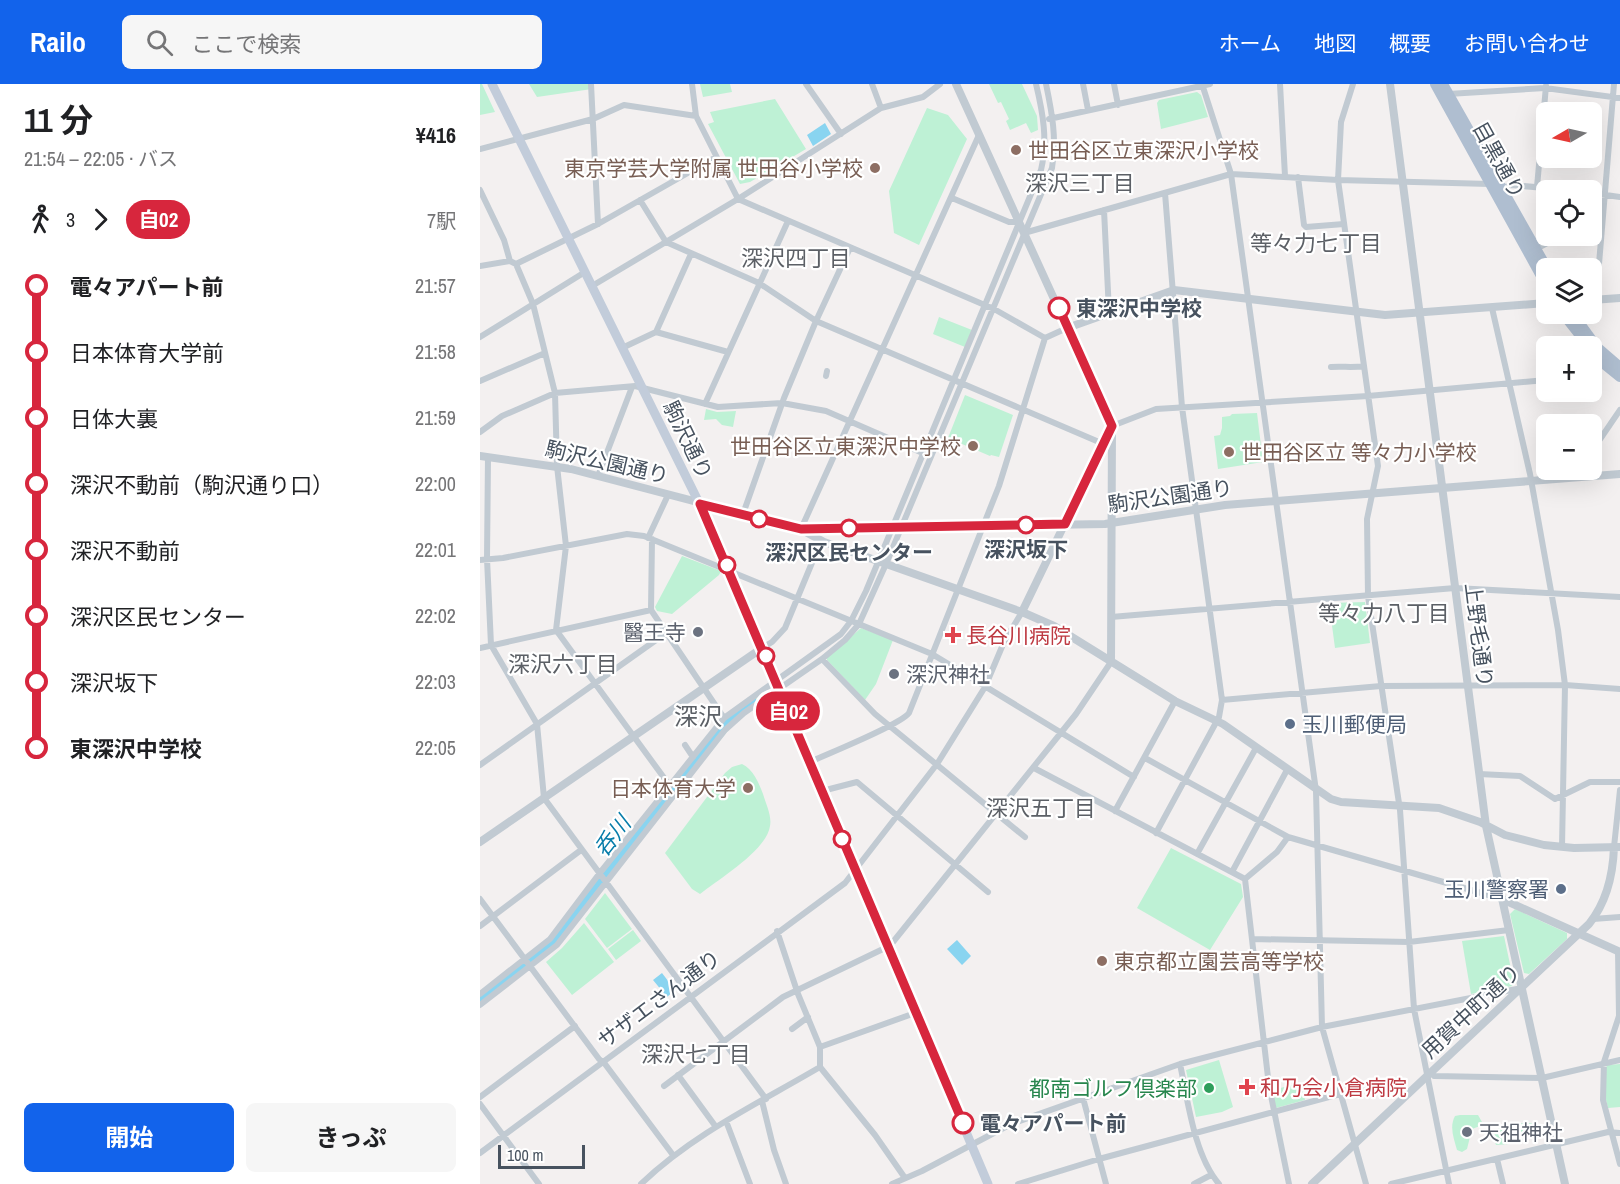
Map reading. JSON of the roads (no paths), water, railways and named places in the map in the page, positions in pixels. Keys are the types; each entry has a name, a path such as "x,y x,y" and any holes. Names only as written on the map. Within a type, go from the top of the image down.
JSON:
{"main road":[{"name":"駒沢通り","path":"492,84 700,504 988,1184"},
{"name":"目黒通り","path":"1435,84 1536,267"},
{"name":"目黒通り","path":"1446,89 1541,258"},
{"path":"1571,324 1580,336"},
{"path":"1580,324 1597,347 1620,367"},
{"path":"1602,366 1620,377"}],"street":[{"path":"591,84 598,224"},
{"path":"692,84 696,116 738,199 994,309 1045,338"},
{"path":"806,84 841,134"},
{"path":"872,84 881,108"},
{"path":"592,286 738,199 881,108 923,97 940,84"},
{"path":"664,1086 783,997 888,946 1034,768 1111,662 1112,426 956,84"},
{"path":"480,1005 550,939 725,730 777,684 841,634 850,621 878,561 1041,170 1044,157 1043,120 1036,84"},
{"path":"480,994 557,945 670,786 724,718 822,659 845,640 859,624 1052,168 1055,152 1053,118 1046,84"},
{"path":"1083,84 1088,110"},
{"path":"1114,84 1118,104"},
{"path":"1043,120 1210,84"},
{"path":"1280,84 1285,176"},
{"path":"1353,84 1341,122 1338,180 1378,466 1367,519 1368,596 1399,806 1414,1009 1429,1074 1449,1184"},
{"name":"上野毛通り","path":"1390,84 1486,826 1566,1184"},
{"path":"1478,84 1479,92"},
{"path":"1602,228 1616,97 1614,84"},
{"path":"1202,85 1231,174 1316,790 1322,1027 1366,1184"},
{"path":"1538,180 1546,86"},
{"path":"1446,89 1479,92 1546,86 1616,97"},
{"path":"480,149 593,119 624,105 696,116"},
{"path":"979,135 801,529 821,541 1022,612 1054,626 1175,701 1217,721 1316,790 1338,801 1446,810 1528,842 1562,847 1617,847 1620,790"},
{"path":"480,266 513,262 568,238 598,224 716,157"},
{"path":"1024,233 1231,174 1338,180 1490,184"},
{"path":"1298,177 1304,225 1306,227 1344,224"},
{"path":"1501,188 1507,185 1536,187"},
{"path":"480,190 533,304 555,393 557,466 566,546 555,630 670,786"},
{"path":"1156,833 1217,721 1222,700 1182,407 1165,193"},
{"path":"1602,195 1620,197"},
{"path":"952,198 1009,222 1019,222"},
{"path":"640,200 666,242 759,283 816,321 1023,409 1112,450"},
{"path":"1104,210 1109,312"},
{"path":"705,404 788,221"},
{"path":"1536,249 1542,246"},
{"path":"743,514 782,403 816,321 850,248"},
{"path":"622,348 656,332 691,254"},
{"path":"480,337 585,272"},
{"path":"810,762 890,726 909,713 999,486 1045,338 1109,312 1174,290 1385,315 1536,304"},
{"path":"1602,299 1620,298"},
{"path":"1492,308 1531,480 1565,685 1562,847"},
{"path":"656,332 728,352"},
{"path":"480,381 545,352"},
{"path":"1331,367 1364,366"},
{"path":"1022,612 1112,426 1156,409 1368,396 1536,381"},
{"path":"480,432 502,416 555,393 632,387 718,407 782,403 826,411 931,457"},
{"path":"598,476 632,387"},
{"path":"1602,436 1620,410"},
{"path":"484,457 483,559 491,645 537,724 544,798 723,1040 764,1100 774,1150 786,1184"},
{"name":"駒沢公園通り","path":"484,457 557,466 801,529 1111,523 1196,509 1536,479"},
{"name":"駒沢公園通り","path":"1602,474 1620,474"},
{"path":"669,495 650,538 651,609 724,718"},
{"path":"483,559 503,558 627,534 650,538 932,654 1134,777"},
{"path":"480,842 772,642 785,628 821,541"},
{"path":"1111,617 1455,588 1620,597"},
{"path":"480,648 651,609"},
{"name":"サザエさん通り","path":"480,1153 777,931 845,883 937,764 985,687 1004,642 1022,612"},
{"path":"480,765 666,633"},
{"path":"822,659 875,714 1025,837"},
{"path":"1222,700 1381,686 1565,685 1620,688"},
{"path":"1115,811 1175,701"},
{"path":"685,745 693,757"},
{"path":"1197,854 1256,748"},
{"path":"1145,758 1288,837 1502,899 1619,952 1619,1016 1604,1062 1603,1100 1620,1164"},
{"path":"1034,768 1245,879"},
{"path":"1232,872 1287,770"},
{"path":"1479,774 1520,776 1555,799 1590,782 1620,782"},
{"path":"822,791 857,782 988,892"},
{"path":"1245,879 1277,852 1288,837"},
{"name":"用賀中町通り","path":"1312,1184 1580,934 1593,919 1608,888 1617,847"},
{"path":"480,926 581,850"},
{"path":"1245,879 1273,1112 1290,1184"},
{"path":"480,899 673,1155"},
{"path":"1593,919 1620,917"},
{"path":"1252,939 1409,942 1509,930"},
{"path":"777,931 820,1047 820,1067 875,1135 905,1178"},
{"path":"895,1183 1011,1124 1180,1064 1322,1027 1522,988"},
{"path":"820,1047 915,1013"},
{"path":"792,1029 808,1017"},
{"path":"480,1097 575,1026"},
{"path":"1429,1074 1434,1076 1542,1078 1620,1060"},
{"path":"1180,1064 1195,1133 1211,1175 1219,1184"},
{"path":"641,1184 673,1155 726,1121 820,1067"},
{"path":"678,1075 716,1127"},
{"path":"1018,1184 1099,1159 1340,1094"},
{"path":"1083,1098 1106,1184"},
{"path":"480,1104 539,1184"},
{"path":"726,1121 750,1184"},
{"path":"1391,1184 1612,1132 1620,1133"},
{"path":"1497,1159 1503,1184"},
{"path":"1194,1184 1211,1175"}],"water":[{"path":"825,123 831,134 813,146 807,135"},
{"path":"957,940 971,956 962,965 947,949"},
{"path":"662,973 675,990 667,997 653,980"}],"waterway":[{"name":"呑川","path":"480,998 554,941 700,753 724,726 752,702"}],"place":[{"name":"世田谷区立東深沢小学校","path":"1016,150"},
{"name":"東京学芸大学附属 世田谷小学校","path":"875,168"},
{"name":"東深沢中学校","path":"1059,308"},
{"name":"世田谷区立東深沢中学校","path":"973,446"},
{"name":"世田谷区立 等々力小学校","path":"1229,452"},
{"name":"深沢坂下","path":"1026,525"},
{"name":"深沢区民センター","path":"849,528"},
{"name":"醫王寺","path":"698,632"},
{"name":"長谷川病院","path":"953,635"},
{"name":"深沢神社","path":"894,674"},
{"name":"玉川郵便局","path":"1290,724"},
{"name":"日本体育大学","path":"748,788"},
{"name":"玉川警察署","path":"1561,889"},
{"name":"東京都立園芸高等学校","path":"1102,961"},
{"name":"和乃会小倉病院","path":"1247,1087"},
{"name":"都南ゴルフ倶楽部","path":"1209,1088"},
{"name":"電々アパート前","path":"963,1123"},
{"name":"天祖神社","path":"1467,1132"}],"district":[{"name":"深沢三丁目","path":"1080,183"},
{"name":"等々力七丁目","path":"1316,243"},
{"name":"深沢四丁目","path":"796,258"},
{"name":"等々力八丁目","path":"1384,613"},
{"name":"深沢六丁目","path":"563,664"},
{"name":"深沢","path":"698,716"},
{"name":"深沢五丁目","path":"1041,808"},
{"name":"深沢七丁目","path":"696,1054"}]}
